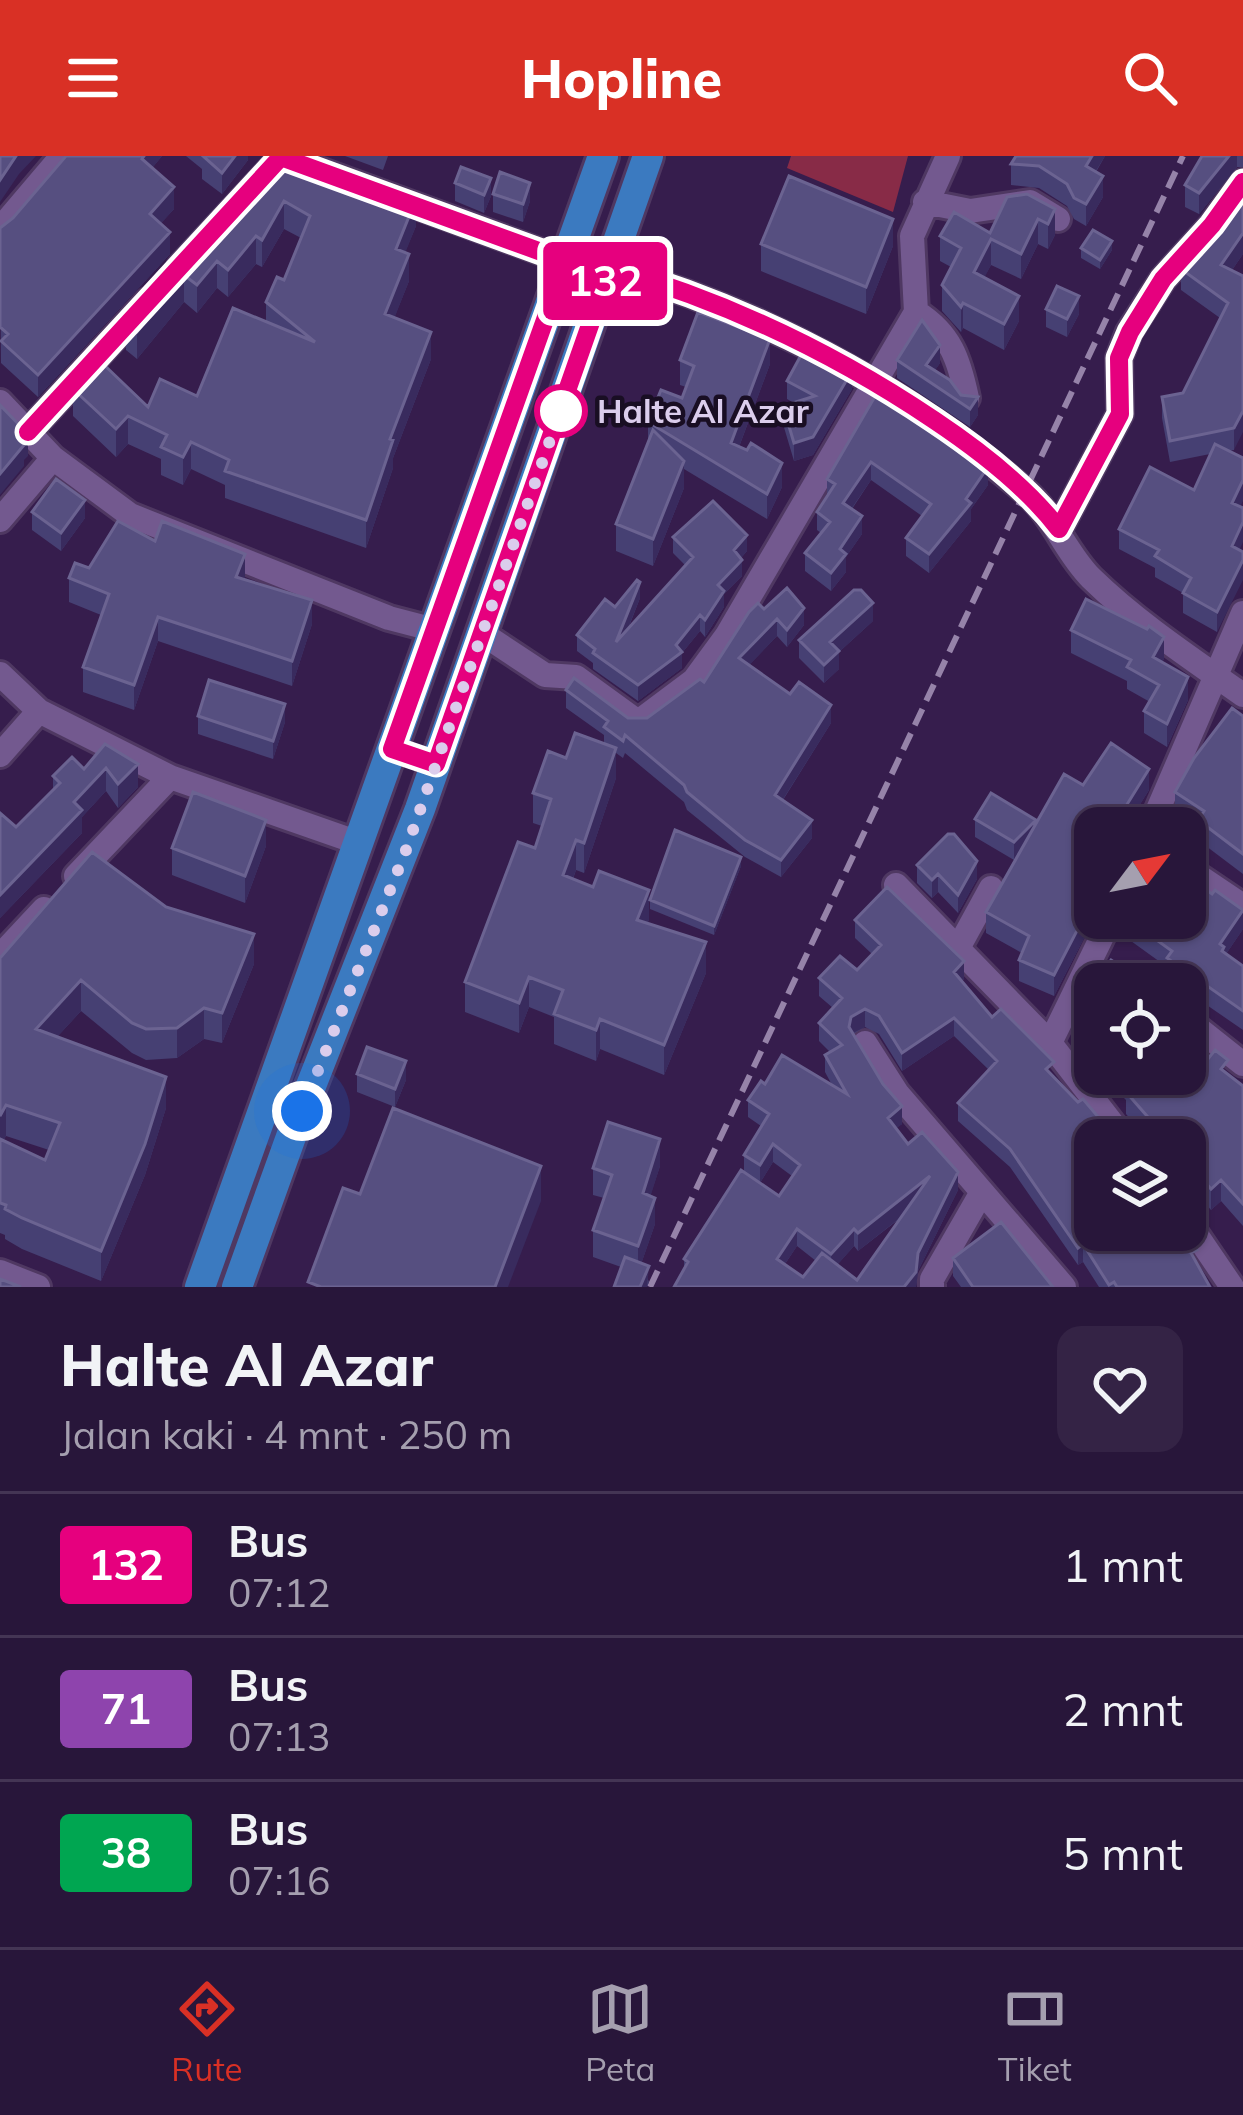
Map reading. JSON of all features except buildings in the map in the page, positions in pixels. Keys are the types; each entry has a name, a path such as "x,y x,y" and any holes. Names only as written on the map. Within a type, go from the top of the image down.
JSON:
{"main road":[{"path":"200,1287 603,156"},
{"path":"237,1287 436,764 648,156"},
{"path":"392,749 436,764"}],"street":[{"path":"0,229 62,156"},
{"path":"28,432 280,156 566,261"},
{"path":"483,634 537,671 552,677 576,677 634,722 643,721 694,680 727,635 916,312 912,236 948,156"},
{"path":"1059,529 1120,414 1119,358 1130,332 1163,279 1243,182"},
{"path":"925,202 970,211 1021,201 1058,219"},
{"path":"610,268 681,288 785,332 875,380 960,437 1024,491 1059,529 1090,578 1243,695"},
{"path":"916,312 950,342 967,398"},
{"path":"0,403 53,458 130,515 389,618 435,631"},
{"path":"0,520 53,458"},
{"path":"1159,807 1243,613"},
{"path":"0,674 39,711 170,777 358,843"},
{"path":"0,754 39,711"},
{"path":"0,956 170,777"},
{"path":"1206,881 1243,907"},
{"path":"896,885 1050,1043 1109,1119"},
{"path":"957,950 992,888"},
{"path":"1050,1043 1105,956 1108,939"},
{"path":"1206,1035 1243,1064"},
{"path":"865,1043 897,1093 1064,1287"},
{"path":"932,1287 932,1279 982,1192"},
{"path":"1206,1249 1232,1287"},
{"path":"0,1272 38,1287"}],"shaded area":[{"path":"791,156 908,156 893,212 787,168"}],"railway":[{"path":"650,1287 1183,156"}],"bus line":[{"name":"132","path":"28,432 281,157 566,261 392,749 436,764 610,268 681,288 785,332 875,380 960,437 1024,491 1059,529 1120,414 1119,358 1130,332 1163,279 1243,182"}],"place":[{"name":"Halte Al Azar","path":"561,411"}],"route":[{"path":"302,1111 406,850 568,389 561,411"}]}
